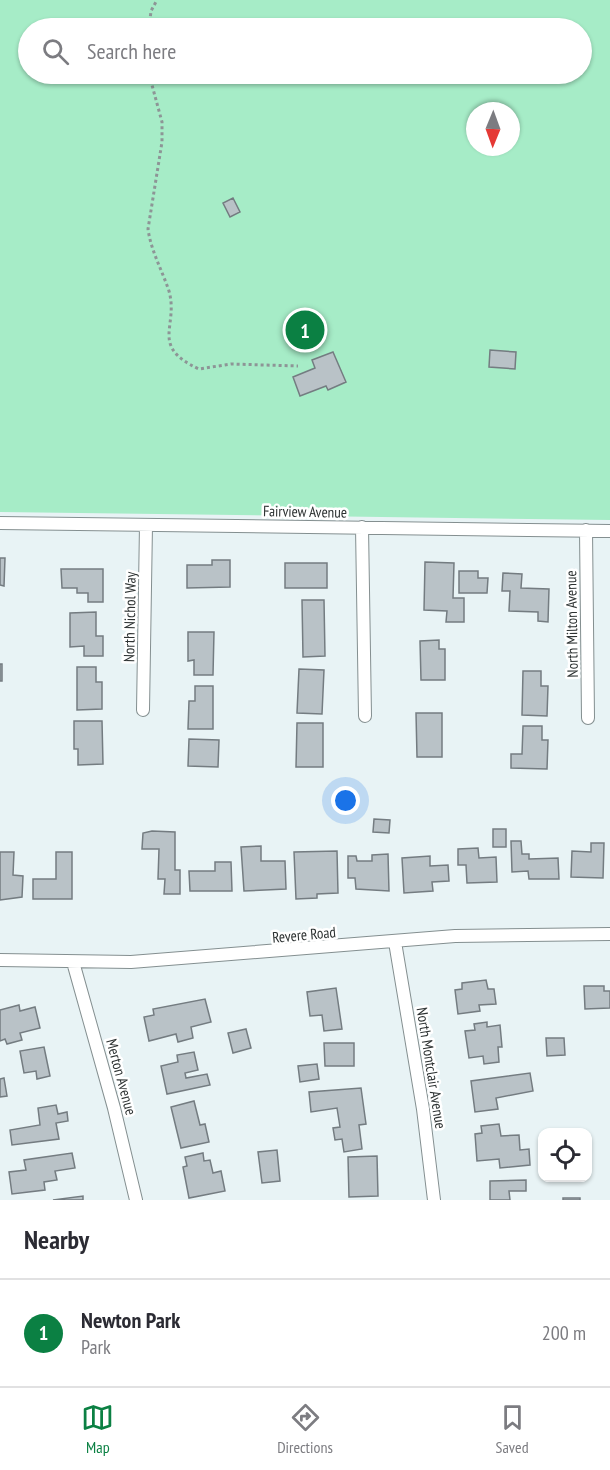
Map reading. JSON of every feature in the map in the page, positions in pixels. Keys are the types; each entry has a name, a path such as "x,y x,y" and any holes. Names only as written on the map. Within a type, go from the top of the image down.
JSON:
{"street":[{"name":"Fairview Avenue","path":"0,523 610,531"},
{"name":"North Nichol Way","path":"143,710 146,525"},
{"path":"362,527 365,716"},
{"name":"North Milton Avenue","path":"586,530 588,718"},
{"name":"Revere Road","path":"0,960 131,962 455,936 610,934"},
{"name":"North Montclair Avenue","path":"395,942 423,1109 434,1200"},
{"name":"Merton Avenue","path":"74,962 114,1108 136,1200"}],"path":[{"path":"150,18 157,0"},
{"path":"152,84 162,122 162,142 148,230 150,243 169,293 169,340 175,353 199,369 240,363 298,366"}],"green space":[{"path":"0,0 610,0 610,520 0,512"}],"building":[{"path":"233,198 240,212 230,217 223,203"},
{"path":"490,350 516,352 515,369 489,367"},
{"path":"333,352 346,382 328,390 326,386 300,396 293,377 315,368 312,360"},
{"path":"0,558 5,558 4,586 0,585"},
{"path":"212,560 230,560 230,587 187,588 187,565 212,565"},
{"path":"425,562 454,563 453,598 464,598 464,622 446,622 447,611 424,610"},
{"path":"285,563 327,563 327,588 285,588"},
{"path":"61,569 103,569 103,602 88,602 88,593 77,593 77,588 62,588"},
{"path":"459,571 478,571 478,578 488,578 487,593 459,593"},
{"path":"503,573 522,574 521,588 549,589 548,622 538,621 538,612 509,611 510,591 502,591"},
{"path":"302,600 324,600 325,656 303,657"},
{"path":"96,612 96,636 103,636 103,656 84,656 84,646 70,647 70,613"},
{"path":"188,632 214,632 213,675 194,675 194,660 188,661"},
{"path":"439,640 439,649 445,649 445,680 421,680 420,641"},
{"path":"0,664 2,664 2,681 0,681"},
{"path":"77,667 96,667 96,682 102,682 102,709 77,710"},
{"path":"299,669 324,670 322,714 297,713"},
{"path":"523,671 541,671 541,686 548,686 547,716 522,715"},
{"path":"195,686 213,686 213,729 188,729 189,701 195,701"},
{"path":"416,713 442,713 442,757 417,757"},
{"path":"74,721 102,721 103,764 78,765 78,749 74,749"},
{"path":"297,723 323,723 323,767 296,767"},
{"path":"523,726 542,726 542,740 548,740 547,769 511,768 511,754 522,754"},
{"path":"189,739 219,740 218,767 188,766"},
{"path":"374,819 390,820 389,833 373,832"},
{"path":"493,829 506,829 506,847 493,847"},
{"path":"175,832 175,870 180,870 180,894 164,894 165,879 158,879 159,849 142,849 143,833"},
{"path":"511,841 521,841 522,854 529,854 529,859 558,858 559,879 529,879 528,871 512,872"},
{"path":"591,843 604,843 603,878 571,877 572,851 591,852"},
{"path":"261,846 261,861 285,861 286,889 244,891 241,847"},
{"path":"478,848 479,858 496,857 497,882 467,883 466,865 458,865 458,849"},
{"path":"337,851 338,893 317,894 317,898 296,899 294,852"},
{"path":"0,852 14,852 13,875 23,876 22,897 0,900"},
{"path":"56,852 72,852 72,899 33,899 33,879 56,879"},
{"path":"388,854 389,891 356,889 355,878 348,878 348,856 356,856 357,861 372,861 372,855"},
{"path":"430,856 430,866 448,865 449,881 432,882 433,891 404,893 402,858"},
{"path":"215,862 231,862 232,891 190,891 189,871 215,871"},
{"path":"486,980 488,989 494,989 496,1004 479,1005 480,1011 458,1014 455,990 462,989 462,983"},
{"path":"584,986 604,986 604,991 610,991 610,1008 585,1009"},
{"path":"336,988 342,1029 324,1031 322,1015 310,1016 307,992"},
{"path":"205,999 211,1022 191,1027 193,1038 178,1042 176,1034 149,1041 144,1017 154,1015 153,1009"},
{"path":"19,1005 20,1011 35,1007 40,1028 20,1033 22,1040 7,1044 5,1039 0,1041 0,1010"},
{"path":"487,1022 487,1027 500,1025 502,1047 498,1047 499,1062 484,1064 483,1056 469,1058 465,1031 475,1030 474,1024"},
{"path":"246,1029 251,1048 233,1053 228,1033"},
{"path":"546,1038 564,1038 565,1055 547,1056"},
{"path":"324,1043 354,1043 354,1066 325,1066"},
{"path":"44,1047 50,1076 37,1079 36,1071 24,1073 20,1051"},
{"path":"194,1052 198,1070 185,1073 186,1078 207,1074 210,1085 167,1094 161,1066 178,1062 177,1055"},
{"path":"317,1064 319,1079 300,1082 298,1066"},
{"path":"530,1073 533,1091 496,1098 498,1109 475,1112 471,1081"},
{"path":"4,1078 7,1096 0,1097 0,1079"},
{"path":"361,1088 366,1124 359,1125 362,1149 344,1152 342,1139 335,1140 333,1128 340,1127 337,1108 311,1112 309,1092"},
{"path":"194,1101 200,1125 205,1124 209,1142 181,1148 171,1107"},
{"path":"56,1105 58,1114 67,1112 68,1121 56,1123 59,1139 12,1145 10,1130 40,1125 38,1108"},
{"path":"499,1124 501,1136 519,1135 520,1150 529,1149 530,1165 500,1168 499,1159 477,1161 475,1134 482,1133 481,1126"},
{"path":"277,1150 280,1181 262,1183 258,1152"},
{"path":"72,1153 75,1168 55,1171 57,1180 44,1182 45,1190 12,1194 9,1172 26,1170 24,1160"},
{"path":"203,1153 204,1161 210,1160 213,1173 221,1171 225,1191 189,1198 183,1167 187,1166 185,1157"},
{"path":"377,1156 378,1196 349,1197 348,1157"},
{"path":"526,1180 526,1191 509,1191 510,1200 490,1200 490,1181"},
{"path":"83,1196 83,1200 53,1200"},
{"path":"563,1198 580,1198 580,1200 563,1200"}],"place":[{"name":"Newton Park","path":"305,330"}]}
